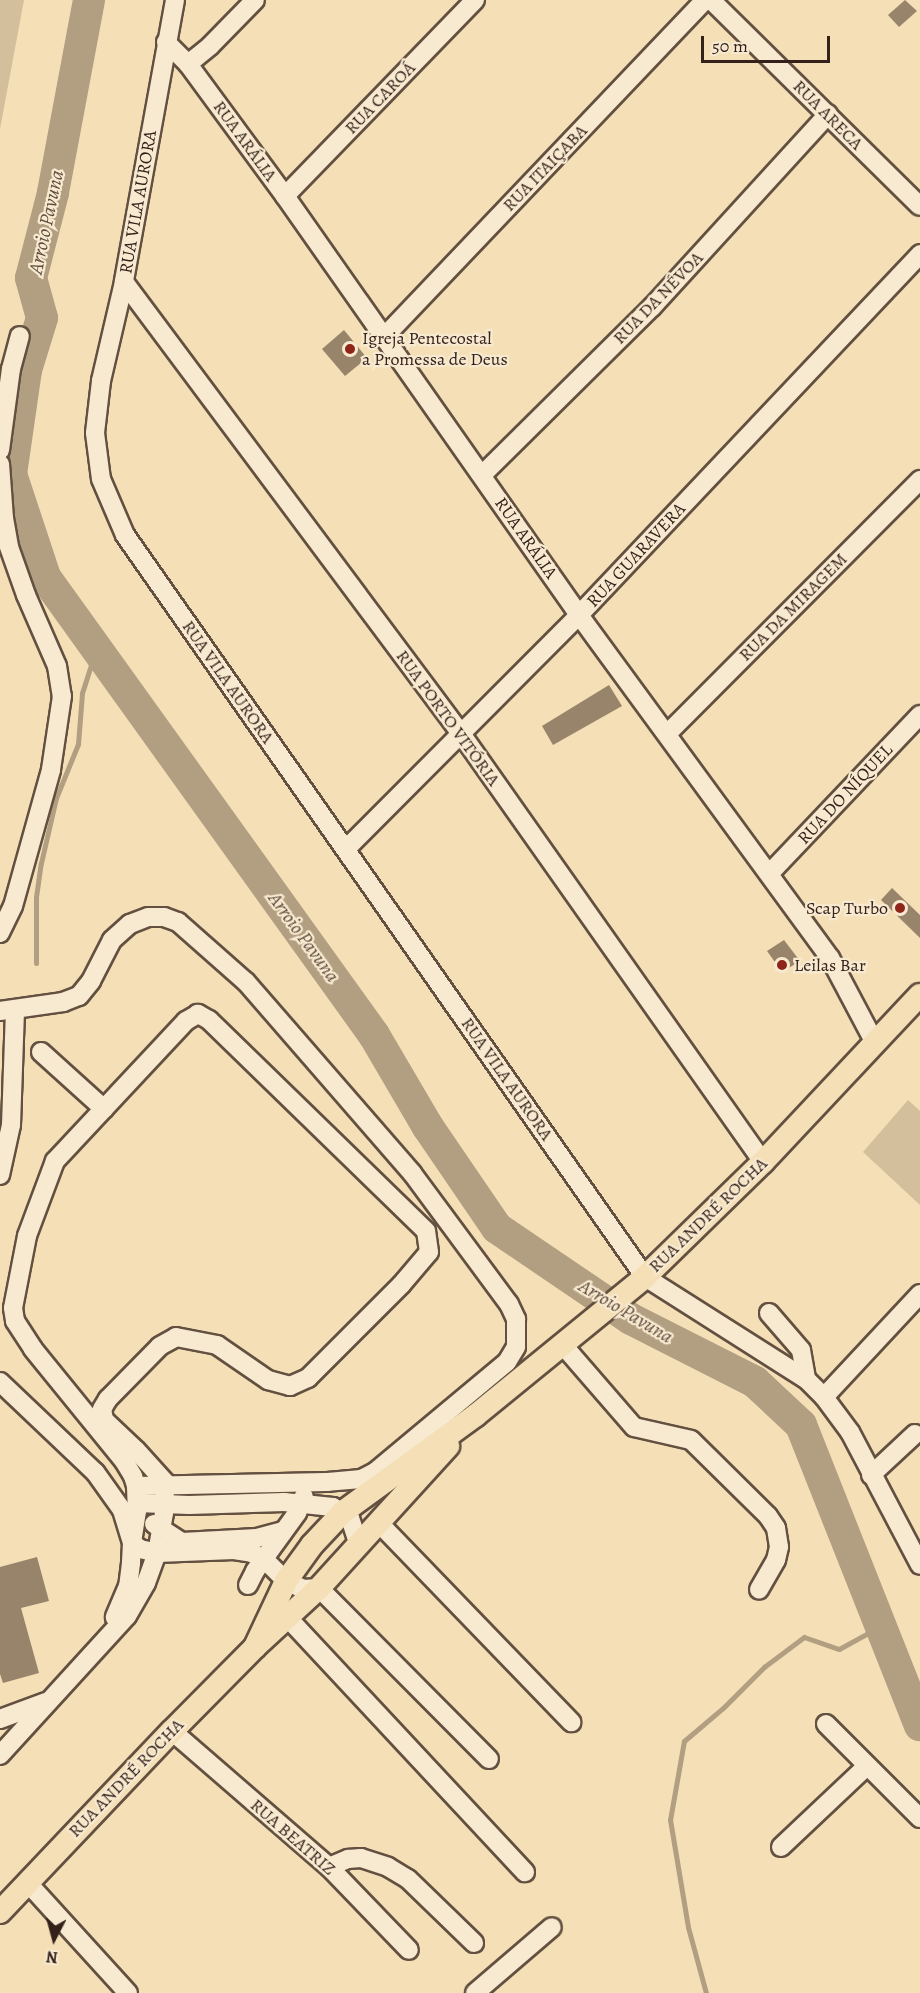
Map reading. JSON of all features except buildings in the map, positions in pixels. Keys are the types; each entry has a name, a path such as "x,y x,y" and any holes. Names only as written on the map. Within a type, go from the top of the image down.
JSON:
{"main road":[{"name":"RUA ANDRÉ ROCHA","path":"255,1647 286,1581 312,1545 343,1512 476,1415 642,1279 763,1162 874,1041 920,995"},
{"name":"RUA ANDRÉ ROCHA","path":"0,1912 172,1731 255,1647 319,1588 476,1415"}],"street":[{"name":"RUA VILA AURORA","path":"175,0 124,282 100,381 95,433 101,479 125,536 346,849 642,1279"},
{"path":"188,64 210,46 255,0"},
{"name":"RUA CAROÁ","path":"285,196 475,0"},
{"name":"RUA ITAIÇABA","path":"385,336 705,0"},
{"name":"RUA ARECA","path":"711,0 920,206"},
{"name":"RUA ARÁLIA","path":"166,42 188,64 285,196 579,615 831,958 874,1041"},
{"name":"RUA DA NÉVOA","path":"482,475 652,307 828,114"},
{"name":"RUA GUARAVERA","path":"346,849 579,615 920,254"},
{"name":"RUA PORTO VITÓRIA","path":"124,282 462,735 763,1162"},
{"path":"0,450 11,369 20,336"},
{"path":"0,464 4,518 9,547 26,595 57,666 62,696 51,770 14,906 0,933"},
{"name":"RUA DA MIRAGEM","path":"667,734 920,480"},
{"name":"RUA DO NÍQUEL","path":"770,873 920,715"},
{"path":"0,1175 11,1125 7,1011 63,1002 79,996 91,981 112,940 130,924 148,917 164,917 178,922 246,982 412,1173 509,1304 516,1319 516,1347 507,1362 375,1472 361,1479 166,1486 137,1494"},
{"path":"0,1755 127,1616 146,1583 157,1553 162,1531 166,1486 164,1480 136,1450 104,1420 102,1409 108,1399 160,1346 176,1337 217,1345 268,1380 290,1386 308,1378 411,1274 429,1252 426,1231 204,1016 192,1016 55,1161 27,1236 13,1308 15,1321 33,1349 124,1461 137,1494 162,1531 182,1542 257,1538 283,1531"},
{"path":"41,1052 104,1109"},
{"path":"642,1279 806,1379 824,1397 850,1432 920,1565"},
{"path":"824,1397 920,1294"},
{"path":"769,1313 801,1350 806,1379"},
{"path":"562,1344 634,1427 691,1440 768,1516 776,1528 779,1547 776,1560 759,1590"},
{"path":"0,1382 95,1472 116,1499 132,1543 140,1549 157,1553 234,1550 252,1552 252,1573"},
{"path":"81,1410 108,1399"},
{"path":"872,1475 915,1434"},
{"path":"95,1472 137,1494 165,1505 310,1504 343,1512 353,1524 359,1546"},
{"path":"252,1573 283,1531 310,1504 320,1482"},
{"path":"102,1643 128,1586 137,1494"},
{"path":"379,1523 572,1722"},
{"path":"252,1573 286,1581 303,1589 319,1588 489,1759"},
{"path":"287,1617 525,1872"},
{"path":"0,1719 52,1700"},
{"path":"826,1724 920,1818"},
{"name":"RUA BEATRIZ","path":"172,1731 329,1867 409,1950"},
{"path":"781,1846 867,1766"},
{"path":"329,1867 348,1858 361,1858 388,1867 408,1879 474,1943"},
{"path":"27,1882 128,1993"},
{"path":"475,1993 552,1927"}],"shaded area":[{"path":"0,0 24,0 0,129"},
{"path":"908,1100 920,1111 920,1205 863,1152"}],"waterway":[{"name":"Arroio Pavuna","path":"89,0 53,193 31,278 42,318 26,370 11,474 45,577 374,1035 428,1127 497,1228 631,1319 755,1382 801,1425 920,1725"},
{"path":"36,963 36,897 41,863 56,798 78,744 82,693 96,649"},
{"path":"706,1993 688,1927 670,1820 684,1741 724,1707 764,1667 804,1637 839,1649 879,1627"}],"place":[{"name":"Igreja Pentecostal a Promessa de Deus","path":"350,349"},
{"name":"Scap Turbo","path":"900,908"},
{"name":"Leilas Bar","path":"782,965"}]}
